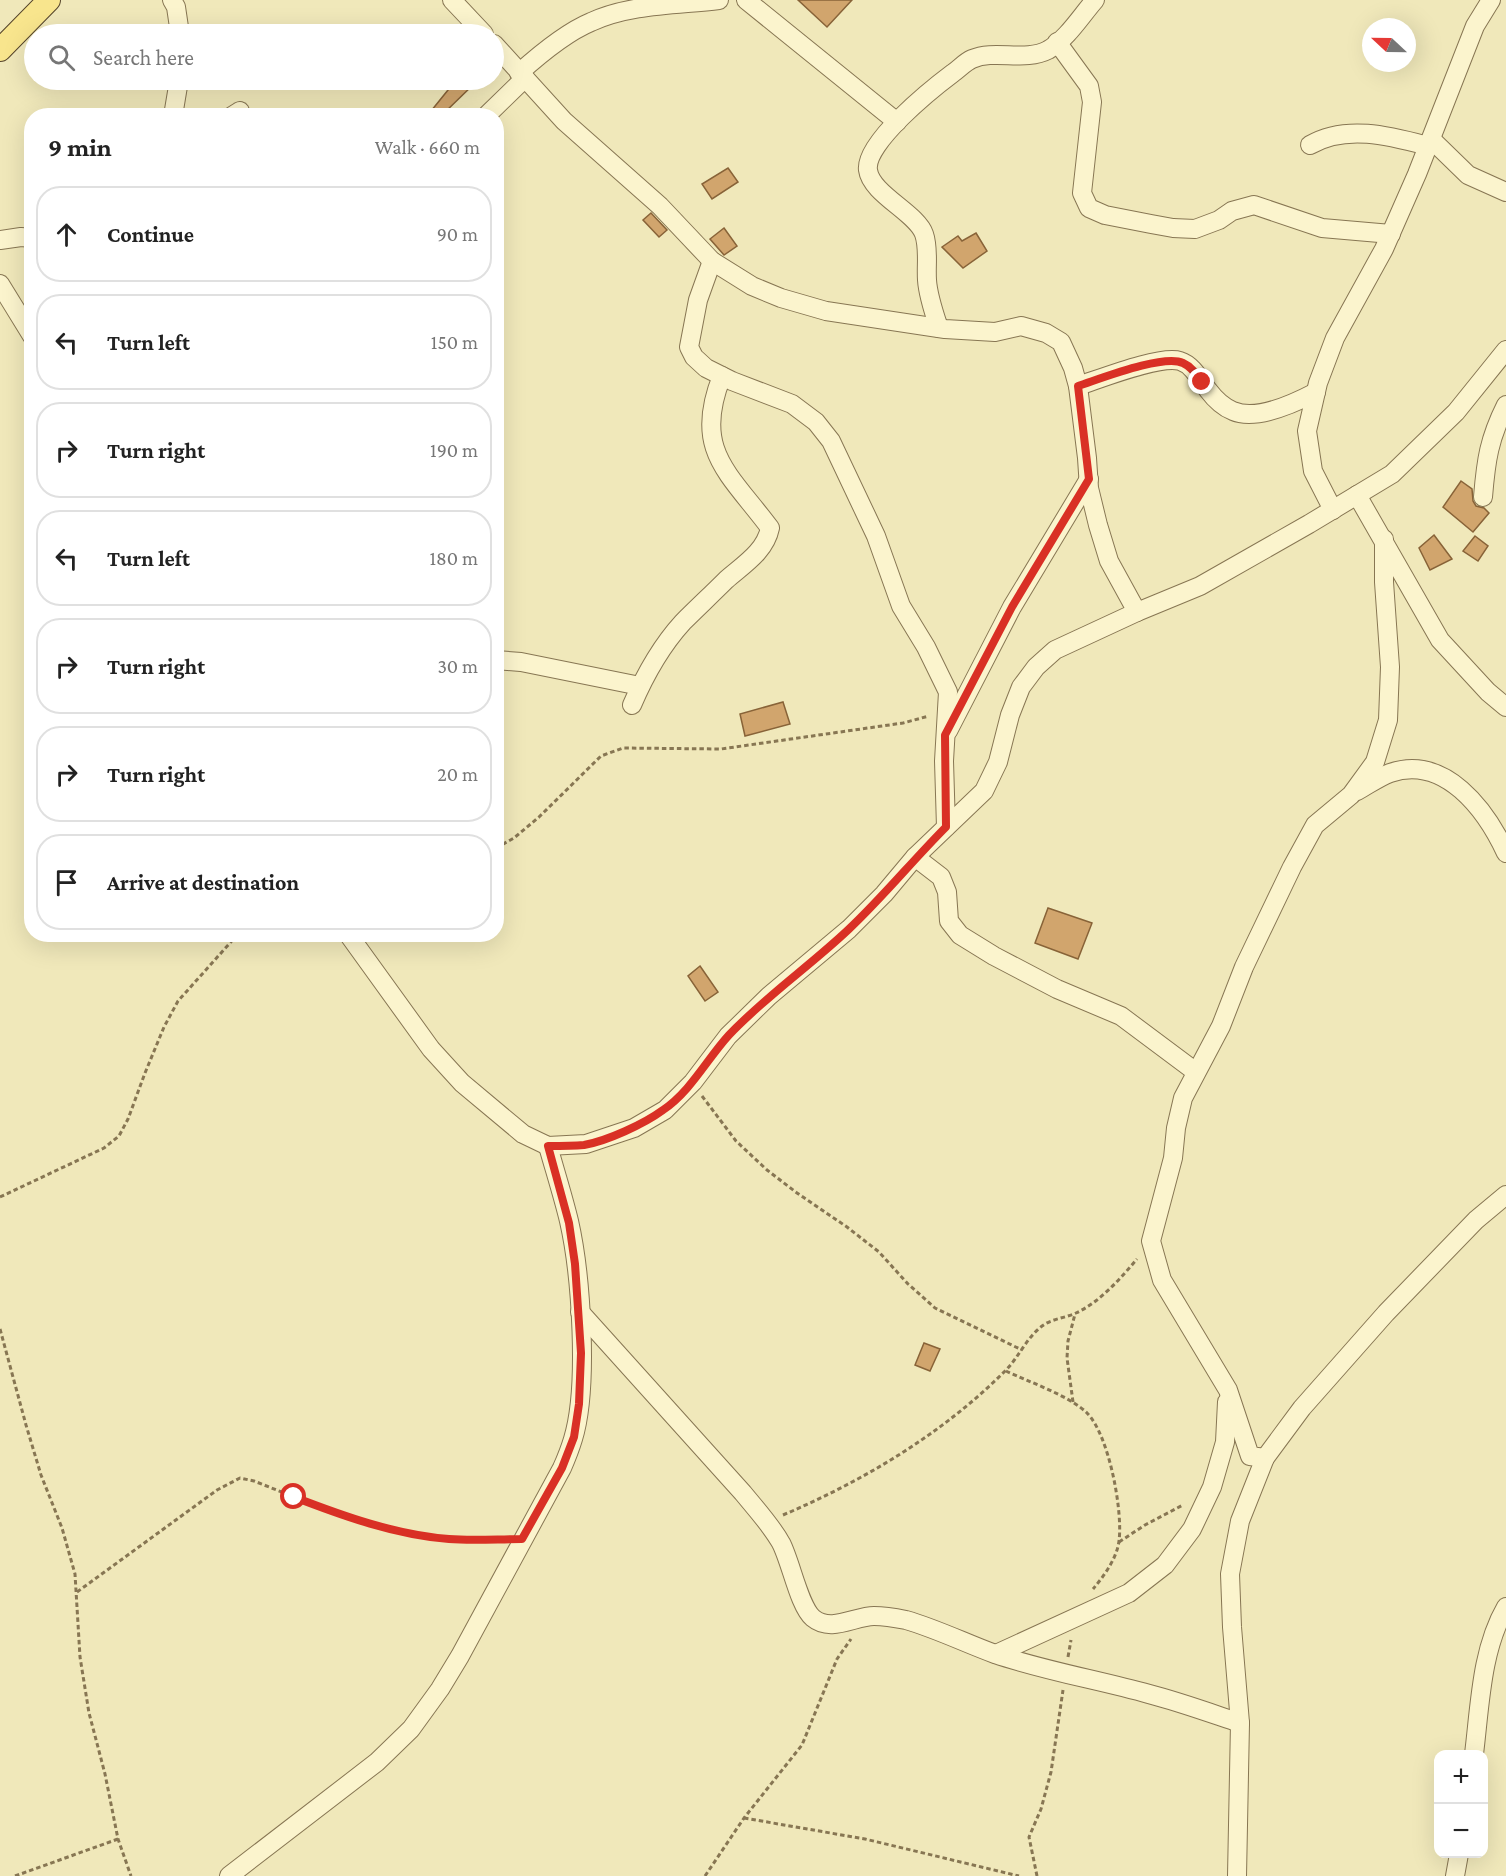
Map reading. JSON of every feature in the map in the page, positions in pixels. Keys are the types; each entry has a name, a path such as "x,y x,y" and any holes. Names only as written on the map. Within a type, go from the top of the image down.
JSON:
{"main road":[{"path":"25,24 49,0"},
{"path":"0,50 24,26"}],"street":[{"path":"172,0 176,7 179,24"},
{"path":"452,0 475,24"},
{"path":"493,108 541,53 590,22 625,11 719,0"},
{"path":"746,0 897,122"},
{"path":"939,328 927,282 924,234 913,219 896,206 874,183 868,171 869,161 888,130 914,104 972,59 1034,54 1048,50 1095,0"},
{"path":"1333,510 1313,471 1307,431 1316,392 1335,338 1391,234 1475,26 1491,0"},
{"path":"1057,42 1089,86 1092,102 1082,193 1089,208 1104,215 1150,224 1173,228 1195,228 1219,220 1233,211 1254,205 1322,228 1391,234"},
{"path":"504,56 564,121 660,206 712,261 752,286 781,298 826,311 939,328 995,332 1021,326 1046,333 1061,342 1073,368 1078,386 1089,479 1096,516 1109,561 1137,612"},
{"path":"174,108 177,90"},
{"path":"1310,145 1321,138 1345,133 1430,142 1468,175 1506,192"},
{"path":"0,240 24,237"},
{"path":"712,261 698,300 689,347 694,357 722,375 792,404 816,422 831,441 876,536 901,606 926,647 948,692 945,735 946,827"},
{"path":"0,284 24,323"},
{"path":"354,942 431,1049 462,1083 523,1134 548,1146 586,1144 634,1128 665,1110 693,1082 728,1036 769,996 849,929 884,894 915,857 984,791 998,762 1010,715 1021,687 1036,667 1054,650 1200,586 1392,474 1456,412 1506,350"},
{"path":"1078,386 1169,360 1180,361 1190,366 1218,401 1233,411 1245,414 1270,411 1295,403 1316,392"},
{"path":"632,705 640,686 682,624 727,579 758,553 769,537 770,528 736,486 721,463 709,433 710,411 722,375"},
{"path":"1484,497 1486,460 1506,405"},
{"path":"945,735 1012,607 1089,479"},
{"path":"1357,495 1440,640 1488,692 1506,707"},
{"path":"1351,795 1376,762 1388,720 1390,667 1384,582 1384,539"},
{"path":"504,661 640,686"},
{"path":"1265,1458 1250,1456 1228,1390 1162,1280 1151,1241 1173,1158 1176,1128 1183,1098 1221,1026 1244,967 1315,825 1351,795 1390,772 1421,768 1446,777 1474,801 1506,853"},
{"path":"915,857 941,877 947,892 949,921 960,934 994,956 1057,989 1121,1016 1196,1072"},
{"path":"229,1876 377,1762 411,1729 450,1672 562,1468 574,1437 579,1404 580,1312 569,1223 548,1146"},
{"path":"1237,1876 1240,1723 1230,1574 1240,1521 1265,1458 1302,1408 1386,1313 1476,1220 1506,1195"},
{"path":"580,1312 742,1492 766,1522 781,1543 801,1598 806,1609 814,1618 824,1623 837,1624 873,1616 903,1619 996,1654 1152,1694 1240,1723"},
{"path":"996,1654 1129,1593 1165,1565 1192,1529 1212,1487 1225,1442 1228,1390"},
{"path":"1475,1750 1489,1647 1498,1620 1506,1607"},
{"path":"1455,1876 1458,1858"}],"path":[{"path":"504,844 539,817 601,756 623,748 721,749 903,723 947,711"},
{"path":"0,1197 104,1148 119,1136 128,1119 164,1027 178,1001 231,942"},
{"path":"693,1082 711,1110 736,1141 797,1193 879,1252 908,1284 935,1308 1022,1350"},
{"path":"766,1522 816,1501 895,1456 948,1422 1006,1371 1043,1325 1074,1314 1102,1295 1125,1273 1151,1241"},
{"path":"1073,1402 1067,1358 1074,1314"},
{"path":"0,1329 26,1425 75,1574 80,1658 89,1713 105,1774 118,1839 131,1876"},
{"path":"1006,1371 1073,1402 1088,1413 1100,1430 1114,1479 1119,1542 1113,1558 1089,1593"},
{"path":"77,1592 217,1491 240,1478 254,1481 332,1512 402,1532 449,1539 522,1539"},
{"path":"1119,1542 1212,1487"},
{"path":"1038,1876 1029,1837 1041,1809 1051,1772 1065,1672 1078,1615"},
{"path":"705,1876 744,1818 802,1745 837,1659 852,1638"},
{"path":"744,1818 865,1839 1019,1876"},
{"path":"15,1876 118,1839"}],"building":[{"path":"798,0 852,0 827,27"},
{"path":"448,90 468,90 449,108 433,108"},
{"path":"728,168 738,182 712,199 702,184"},
{"path":"651,213 667,230 659,237 643,220"},
{"path":"724,228 737,246 724,255 710,239"},
{"path":"976,233 987,251 963,268 942,247 958,236 962,241"},
{"path":"1461,481 1472,489 1476,506 1484,508 1489,513 1473,532 1443,507"},
{"path":"1434,535 1452,559 1430,570 1419,548"},
{"path":"1475,536 1488,546 1478,561 1463,551"},
{"path":"783,702 790,724 745,736 740,714"},
{"path":"1048,908 1092,923 1078,959 1035,943"},
{"path":"700,966 718,992 705,1001 688,976"},
{"path":"924,1343 940,1349 930,1371 915,1365"}],"route":[{"path":"294,1497 332,1512 402,1532 449,1539 522,1539 562,1468 574,1437 579,1404 580,1312 575,1264 569,1223 548,1146 586,1144 634,1128 665,1110 693,1082 728,1036 769,996 808,966 849,929 946,827 945,735 1012,607 1034,574 1089,479 1078,386 1169,360 1180,361 1190,366 1202,382"}]}
